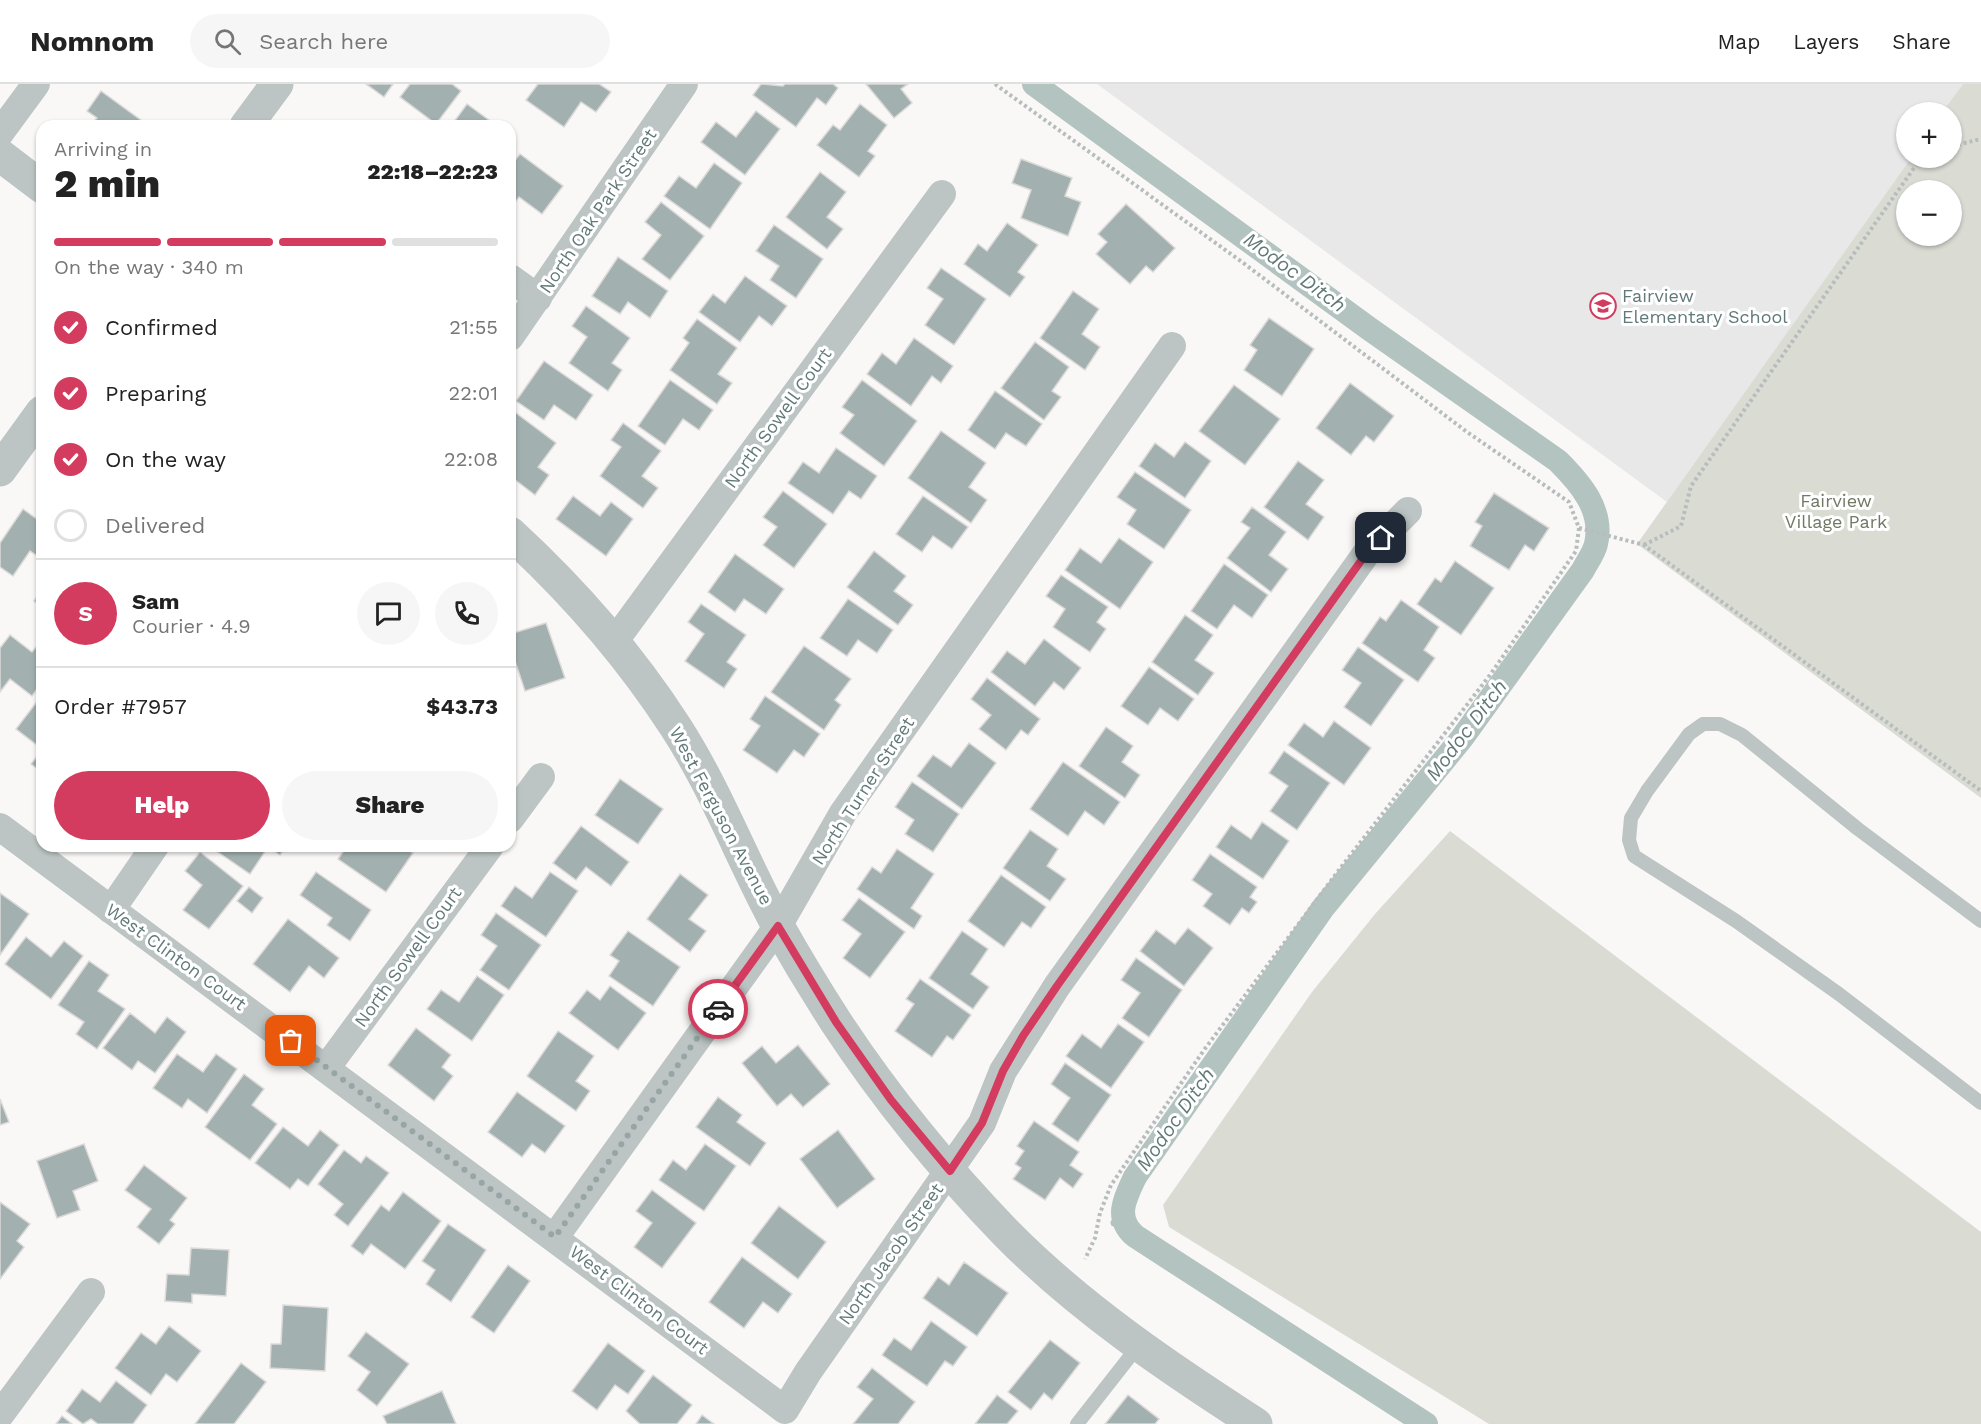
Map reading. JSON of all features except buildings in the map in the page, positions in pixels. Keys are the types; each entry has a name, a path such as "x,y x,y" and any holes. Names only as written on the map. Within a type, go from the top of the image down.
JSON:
{"street":[{"path":"0,133 36,84"},
{"path":"250,120 277,84"},
{"name":"North Oak Park Street","path":"516,329 684,84"},
{"path":"0,155 36,182"},
{"name":"North Sowell Court","path":"614,642 942,194"},
{"path":"516,282 538,298"},
{"name":"North Turner Street","path":"555,1237 778,926 843,813 1172,346"},
{"path":"0,470 36,420"},
{"name":"North Jacob Street","path":"785,1410 808,1372 982,1123 1003,1071 1023,1036 1057,986 1368,551 1408,511"},
{"name":"West Ferguson Avenue","path":"516,539 552,572 614,642 676,727 724,815 778,926 836,1022 891,1100 950,1171 1009,1235 1139,1345 1256,1424"},
{"path":"516,811 541,777"},
{"name":"West Clinton Court","path":"0,826 327,1067 785,1410"},
{"path":"111,910 151,852"},
{"name":"North Sowell Court","path":"327,1067 486,852"},
{"path":"0,1415 91,1292"}],"lane":[{"path":"1981,921 1858,829 1742,735 1720,723 1702,724 1689,734 1631,818 1629,840 1634,856 1736,921 1839,994 1981,1103"},
{"path":"1077,1424 1139,1345"}],"path":[{"path":"1962,144 1981,139"},
{"path":"1644,545 1681,526 1691,486 1914,168"},
{"path":"1579,528 1644,545 1981,791"}],"shaded area":[{"name":"Fairview Elementary School","path":"1097,84 1963,84 1950,102 1896,102 1896,168 1904,168 1667,502"}],"green space":[{"name":"Fairview Village Park","path":"1963,84 1981,84 1981,798 1637,544 1904,168 1962,168 1962,102 1950,102"},
{"path":"1450,831 1981,1232 1981,1424 1489,1424 1169,1227 1163,1205 1312,992 1375,914"}],"waterway":[{"name":"Modoc Ditch","path":"1034,84 1371,330 1558,461 1582,488 1597,520 1596,544 1583,570 1462,738 1323,908 1135,1177 1123,1208 1125,1222 1135,1236 1426,1424"},
{"path":"1114,1223 1123,1221"}],"way so far":[{"path":"291,1041 555,1237 718,1009"}],"place":[{"name":"Fairview Elementary School","path":"1603,306"}],"route":[{"path":"718,1009 778,926 836,1022 891,1100 950,1171 982,1123 1003,1071 1023,1036 1057,986 1368,551 1381,538"}]}
